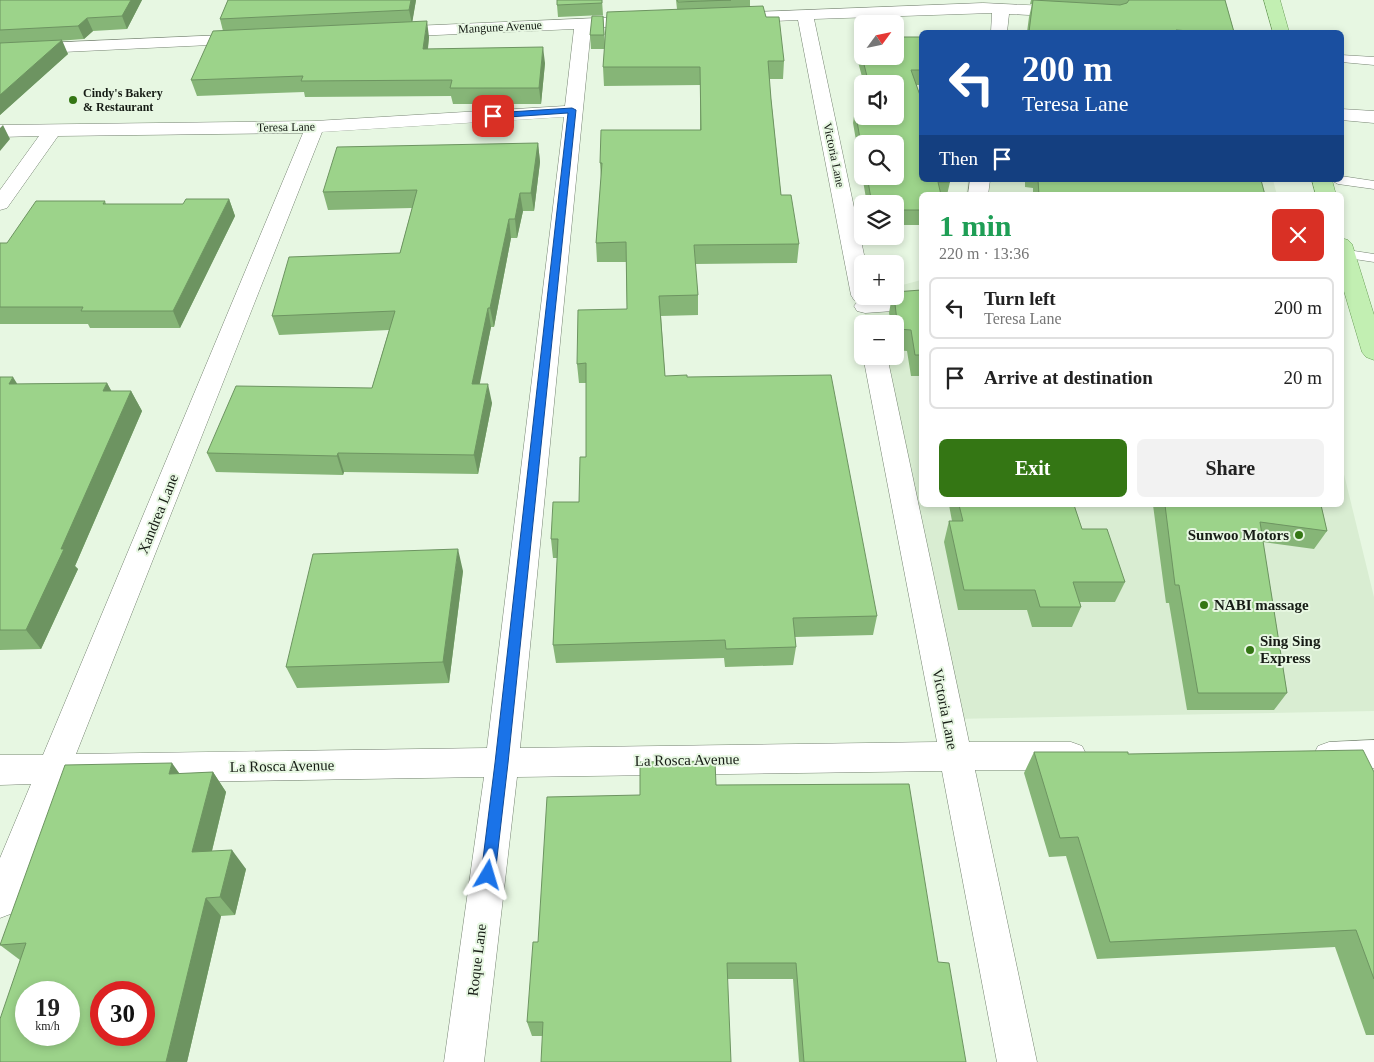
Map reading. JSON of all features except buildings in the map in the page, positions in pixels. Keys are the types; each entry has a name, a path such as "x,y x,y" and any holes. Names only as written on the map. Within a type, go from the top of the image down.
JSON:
{"main road":[{"path":"1272,0 1280,30"},
{"path":"1344,251 1370,327 1374,352"}],"street":[{"path":"708,18 982,8 1086,13"},
{"path":"999,30 1000,9"},
{"name":"Victoria Lane","path":"805,15 855,255"},
{"name":"Mangune Avenue","path":"375,33 660,20"},
{"name":"Roque Lane","path":"464,1062 502,763 583,23"},
{"path":"0,50 267,38"},
{"name":"Teresa Lane","path":"0,131 315,127 572,110"},
{"path":"1344,114 1374,118"},
{"name":"Xandrea Lane","path":"0,901 315,127"},
{"path":"0,204 52,131"},
{"path":"904,303 919,302"},
{"name":"Victoria Lane","path":"877,365 1017,1062"},
{"path":"1304,757 1374,754"},
{"name":"La Rosca Avenue","path":"0,770 954,756 1104,756"}],"lane":[{"path":"1344,58 1374,61"},
{"path":"1344,181 1374,185"},
{"path":"1344,248 1374,258"}],"shaded area":[{"path":"968,182 1274,182 1276,192 966,192"},
{"path":"919,281 919,507 1344,507 1344,474 1374,597 1374,711 951,719 876,365 904,365 904,315 865,315 863,305 904,305 904,285"}],"place":[{"name":"Cindy's Bakery & Restaurant","path":"73,100"},
{"name":"Sunwoo Motors","path":"1299,535"},
{"name":"NABI massage","path":"1204,605"},
{"name":"Sing Sing Express","path":"1250,650"}],"route":[{"path":"488,875 502,763 572,110 493,116"}]}
